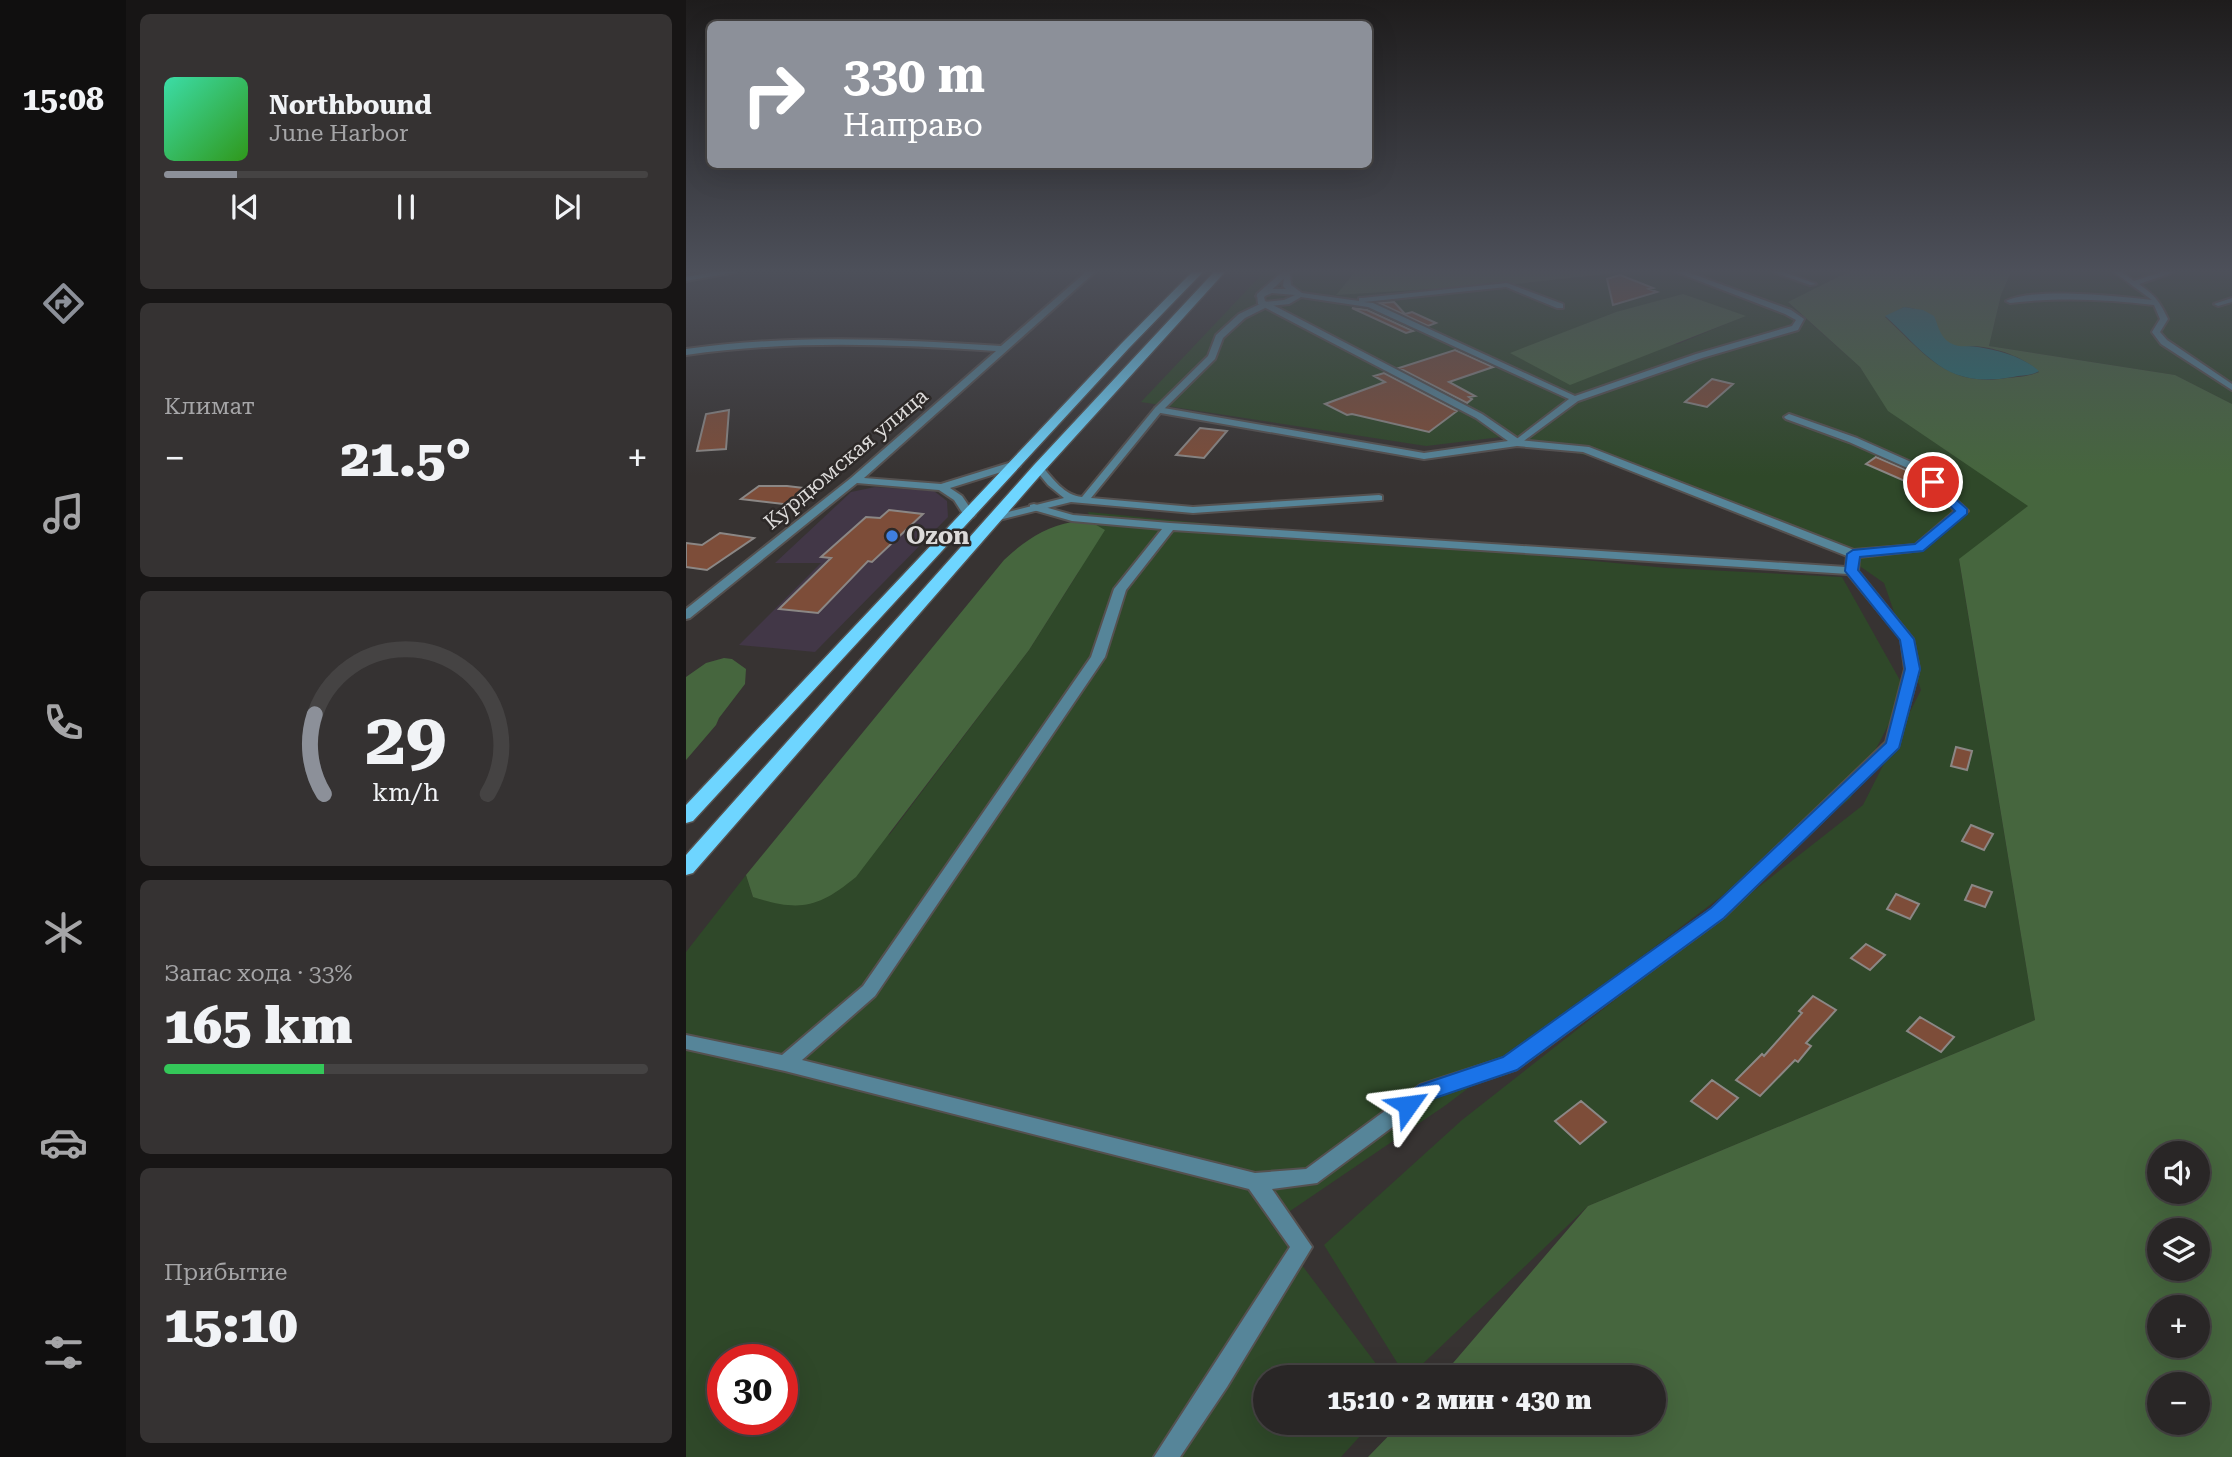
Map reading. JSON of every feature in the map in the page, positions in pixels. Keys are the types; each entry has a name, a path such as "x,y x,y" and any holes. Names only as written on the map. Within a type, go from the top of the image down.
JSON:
{"main road":[{"path":"686,817 1131,340"},
{"path":"686,867 1039,468 1157,340"}],"street":[{"path":"686,352 784,342 860,340 1003,349"},
{"name":"Курдюмская улица","path":"686,615 855,481 1013,340"},
{"path":"1338,340 1479,416 1517,443"},
{"path":"686,1042 785,1063 1255,1182 1310,1178 1427,1091 1510,1064 1718,913 1894,744 1912,669 1907,639 1852,562 1585,449 1517,443 1424,456 1158,410"},
{"path":"1034,507 1072,518 1170,526 1852,562 1919,548 1962,511 1916,468 1853,440 1789,418"},
{"path":"855,481 942,487 1016,464"},
{"path":"942,487 958,498 969,515"},
{"path":"785,1063 869,991 1098,657 1120,589 1170,526"},
{"path":"1166,1457 1219,1380 1302,1247 1255,1182"}],"lane":[{"path":"1085,499 1158,410 1212,357 1218,340"},
{"path":"1446,340 1575,399"},
{"path":"1517,443 1575,399 1754,340"},
{"path":"2162,340 2232,388"},
{"path":"1039,468 1051,483 1071,499"},
{"path":"995,518 1071,499 1193,510 1379,498"}],"shaded area":[{"path":"875,487 934,491 947,501 948,517 815,652 739,645 821,563 775,563 851,492"}],"green space":[{"path":"1200,340 1544,340 1511,353 1678,344 1688,340 1830,340 1860,367 1889,411 2029,506 1959,560 2035,1020 1588,1206 1422,1365 1399,1365 1324,1245 1462,1120 1863,805 1921,690 1884,583 1815,535 1641,467 1501,437 1426,446 1141,402"},
{"path":"1544,340 1685,340 1570,385 1510,353"},
{"path":"1830,340 1909,340 1938,365 1968,378 1986,380 2039,372 2018,357 1991,348 1957,347 1946,340 1990,340 1989,346 2175,375 2232,404 2232,1457 1368,1457 1389,1435 1666,1435 1666,1365 1451,1365 1588,1206 2035,1020 1959,559 2028,506 1888,411 1860,367"},
{"path":"1990,340 2232,340 2232,404 2175,375 1989,346"},
{"path":"1088,512 1667,568 1842,577 1906,691 1850,799 1446,1105 1271,1224 1377,1365 1253,1365 1253,1435 1361,1435 1341,1457 686,1457 686,952 746,875 753,897 890,834 1029,650 1078,573 1091,522"},
{"path":"1072,522 1091,522 1105,530 1029,650 856,877 830,895 808,904 784,905 753,897 746,875 1004,560 1035,536"},
{"path":"724,658 732,659 746,669 745,684 716,725 686,760 686,677 706,663"}],"water":[{"path":"1910,340 1946,340 1954,345 2002,352 2039,371 2030,375 1970,378 1954,374 1927,356"}],"building":[{"path":"1455,350 1493,367 1449,382 1475,396 1469,397 1472,399 1467,403 1399,368"},
{"path":"1384,373 1457,411 1429,432 1347,415 1325,404 1385,382 1374,376"},
{"path":"1712,379 1733,384 1707,407 1685,402"},
{"path":"729,410 726,449 697,451 706,414"},
{"path":"1200,428 1227,431 1204,458 1176,455"},
{"path":"1876,457 1911,472 1922,483 1916,486 1866,464"},
{"path":"759,486 812,489 792,505 741,499"},
{"path":"889,510 923,514 872,562 868,561 818,613 779,609 831,558 821,557 866,517 880,518"},
{"path":"720,533 754,538 707,570 686,567 686,543 702,545"},
{"path":"1956,747 1972,751 1967,770 1951,766"},
{"path":"1971,825 1993,834 1984,850 1962,841"},
{"path":"1972,885 1992,892 1985,907 1965,900"},
{"path":"1896,894 1919,904 1910,919 1887,909"},
{"path":"1866,944 1885,955 1870,970 1851,958"},
{"path":"1813,996 1836,1010 1806,1043 1811,1046 1798,1062 1795,1060 1760,1096 1736,1080 1762,1054 1764,1056 1802,1013 1799,1011"},
{"path":"1920,1017 1954,1037 1941,1052 1907,1031"},
{"path":"1712,1080 1738,1098 1717,1119 1691,1101"},
{"path":"1581,1101 1606,1122 1580,1144 1555,1121"}],"place":[{"name":"Ozon","path":"892,536"}],"route":[{"path":"1408,1105 1427,1091 1510,1064 1718,913 1894,744 1912,669 1907,639 1852,571 1853,554 1919,548 1962,511 1933,482"}]}
